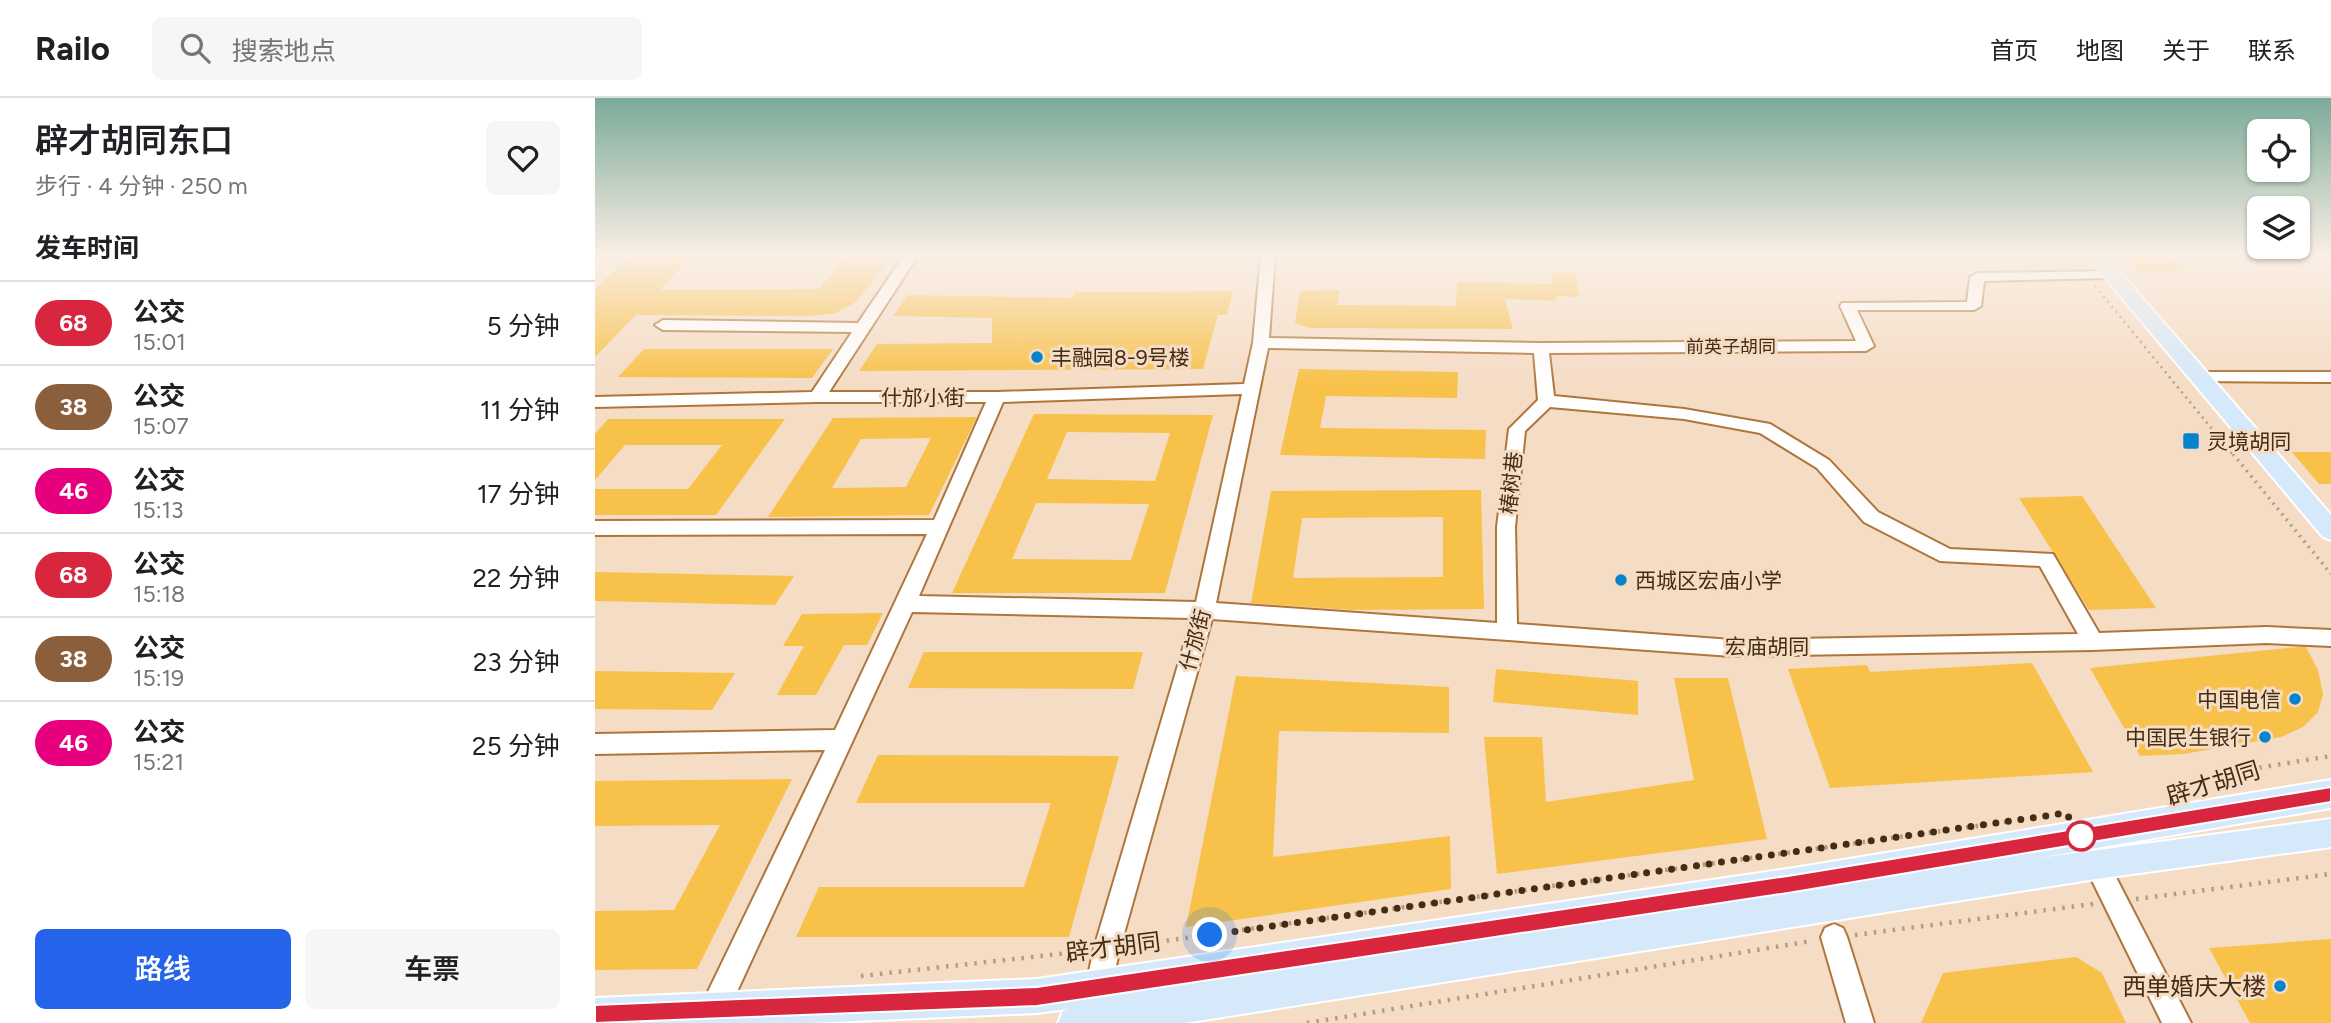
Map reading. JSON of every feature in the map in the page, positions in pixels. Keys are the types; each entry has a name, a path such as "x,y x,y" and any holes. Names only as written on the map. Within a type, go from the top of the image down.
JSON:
{"main road":[{"path":"2131,297 2331,531"},
{"name":"辟才胡同","path":"1089,1010 1794,884 2331,794"},
{"name":"辟才胡同","path":"595,1015 1037,996 1089,1010 2096,864 2331,833"}],"street":[{"path":"817,397 882,297"},
{"name":"什邡街","path":"1089,1010 1204,610 1261,343 1265,297"},
{"name":"前英子胡同","path":"1261,343 1541,348 1866,346 1847,306 1974,306 1975,297"},
{"path":"663,325 861,328"},
{"path":"1541,348 1546,401 1684,414 1764,428 1823,464 1871,517 1947,556 2046,559 2093,642"},
{"path":"2200,377 2331,377"},
{"name":"什邡小街","path":"595,402 817,397 997,397 1251,389"},
{"path":"713,1012 906,604 997,397"},
{"name":"椿树巷","path":"1507,631 1506,527 1517,429 1546,401"},
{"path":"595,527 939,527"},
{"name":"宏庙胡同","path":"906,604 1204,610 1732,648 2093,642 2266,635 2331,638"},
{"path":"595,744 840,740"},
{"path":"2096,864 2177,1023"},
{"path":"1834,937 1860,1023"}],"path":[{"path":"2104,297 2331,574"},
{"name":"辟才胡同","path":"2177,798 2239,771 2331,756"},
{"name":"辟才胡同","path":"860,976 1107,948 2025,819"}],"building":[{"path":"595,297 860,297 836,313 812,316 636,315 595,357"},
{"path":"906,297 1231,297 1227,315 1218,315 1203,369 859,371 877,344 992,343 992,318 893,316"},
{"path":"1299,297 1339,297 1337,305 1456,306 1456,297 1556,297 1555,301 1505,299 1513,329 1309,328 1295,323"},
{"path":"644,349 833,349 812,378 618,377"},
{"path":"1299,369 1458,372 1457,398 1326,396 1320,428 1486,430 1485,459 1280,455"},
{"path":"1034,414 1213,415 1165,593 952,593","holes":["1067,432 1170,433 1155,481 1047,479","1036,503 1149,504 1131,560 1012,559"]},
{"path":"977,417 929,515 768,517 833,418","holes":["931,438 906,487 832,488 861,439"]},
{"path":"608,419 785,419 716,515 595,515 595,489 688,489 722,445 625,445 595,480 595,434"},
{"path":"2292,452 2331,452 2331,484 2319,484"},
{"path":"1481,490 1484,609 1351,610 1251,603 1271,491","holes":["1443,517 1443,577 1293,578 1302,518"]},
{"path":"2082,496 2156,608 2089,610 2019,498"},
{"path":"595,572 794,576 775,605 595,601"},
{"path":"883,613 867,645 844,645 816,695 777,695 804,646 783,646 802,614"},
{"path":"2306,647 2318,670 2323,694 2318,712 2303,727 2281,737 2183,754 2140,756 2090,668"},
{"path":"924,652 1143,652 1133,689 908,688"},
{"path":"2032,663 2093,772 1830,788 1788,669 1867,665 1870,672"},
{"path":"1496,669 1638,681 1638,715 1493,702"},
{"path":"595,671 735,673 712,710 595,709"},
{"path":"1236,676 1449,687 1449,733 1279,731 1273,857 1450,836 1451,889 1186,927"},
{"path":"1674,678 1728,678 1767,839 1497,874 1484,737 1542,737 1546,802 1694,780"},
{"path":"878,755 1119,756 1069,937 796,937 819,887 1024,887 1051,803 856,803"},
{"path":"792,779 697,969 595,970 595,911 674,910 720,825 595,826 595,781"},
{"name":"西单婚庆大楼","path":"2331,939 2331,1023 2250,1023 2209,948"},
{"path":"2076,957 2102,973 2126,1023 1921,1023 1943,973"}],"bus line":[{"name":"68","path":"595,1015 1037,996 1794,884 2331,794"}],"place":[{"name":"丰融园8-9号楼","path":"1037,357"},
{"name":"灵境胡同","path":"2191,441"},
{"name":"西城区宏庙小学","path":"1621,580"},
{"name":"中国电信","path":"2295,699"},
{"name":"中国民生银行","path":"2265,737"},
{"name":"西单婚庆大楼","path":"2280,986"}],"route":[{"path":"1210,935 2066,813 2081,836"}]}
